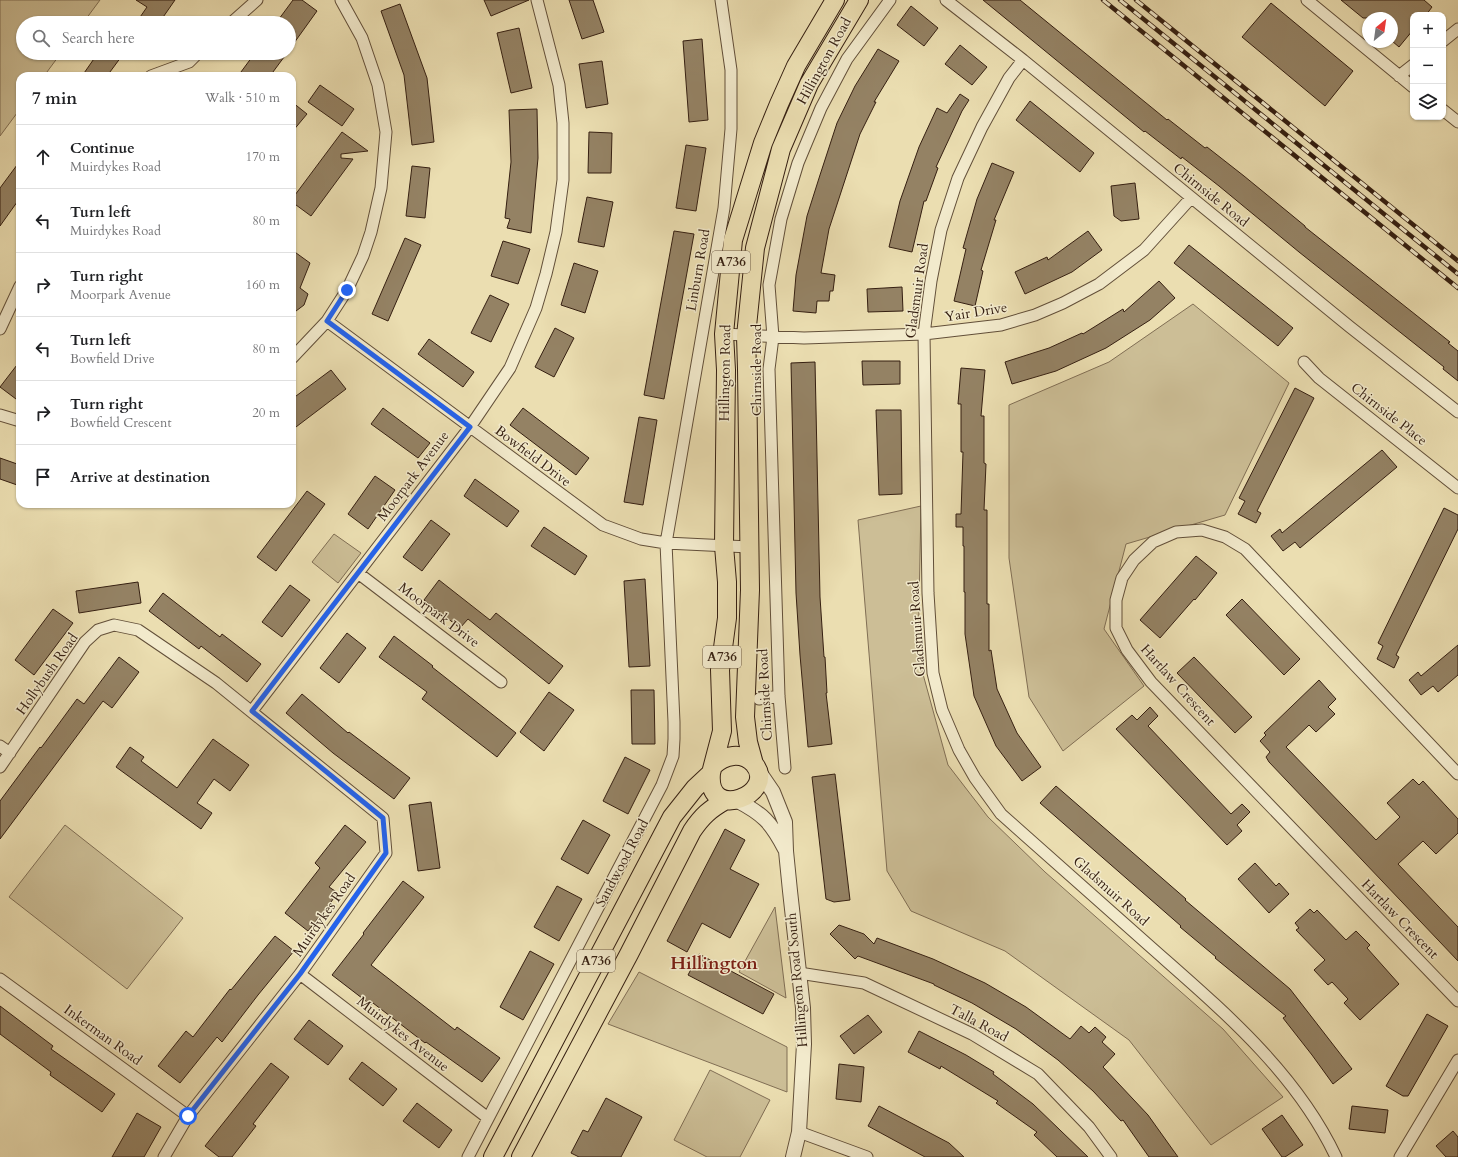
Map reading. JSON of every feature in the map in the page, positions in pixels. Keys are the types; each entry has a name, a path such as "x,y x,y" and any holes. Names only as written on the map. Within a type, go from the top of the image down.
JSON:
{"main road":[{"name":"Hillington Road","path":"712,770 722,731 720,670 727,618 727,582 724,546 724,433 726,370 724,334 733,240 763,143 796,66 835,0"},
{"name":"Hillington Road","path":"756,767 748,742 745,717 750,590 748,369 746,336 755,248 781,149 809,84 859,0"},
{"path":"734,756 748,759 756,767 759,778 757,786 748,796 731,800 721,798 714,792 711,784 712,770 723,758 734,756"},
{"name":"Sandwood Road","path":"493,1157 672,818 695,788 712,770"},
{"name":"A736","path":"521,1157 629,954 692,831 701,818 712,809 731,800"}],"street":[{"path":"239,16 257,0"},
{"path":"296,354 327,321 347,290 363,256 371,232 381,188 386,132 378,85 362,38 342,0"},
{"name":"Moorpark Avenue","path":"252,711 470,427 510,368 536,308 556,232 563,180 563,123 559,85 537,0"},
{"name":"Linburn Road","path":"666,543 724,208 731,129 731,70 721,0"},
{"name":"Chirnside Road","path":"785,768 779,696 769,369 773,337 769,285 781,219 798,163 821,108 847,58 890,0"},
{"name":"Chirnside Road","path":"946,0 1023,60 1344,322 1458,412"},
{"path":"1307,0 1410,84"},
{"path":"1446,39 1458,29"},
{"path":"162,72 191,60"},
{"name":"Gladsmuir Road","path":"1023,60 1009,78 982,127 958,178 942,230 931,281 924,334 928,593 933,672 942,710 959,750 974,778 1001,814 1220,1008 1267,1056 1304,1103 1331,1146 1336,1157"},
{"path":"1399,76 1410,67"},
{"path":"1446,112 1458,122"},
{"name":"Yair Drive","path":"724,334 773,337 924,334 1001,325 1035,315 1063,303 1099,284 1144,250 1191,198"},
{"path":"0,329 16,295"},
{"name":"Bowfield Drive","path":"327,321 603,526 641,539 666,543 749,547"},
{"name":"Chirnside Place","path":"1304,362 1319,378 1458,488"},
{"path":"0,415 16,420"},
{"name":"Hartlaw Crescent","path":"1458,774 1245,548 1225,537 1202,530 1176,532 1153,542 1134,560 1122,578 1116,600 1116,628 1127,650 1151,682 1458,1001"},
{"name":"Sandwood Road","path":"468,1157 662,785 673,756 674,728 666,543"},
{"name":"Moorpark Drive","path":"358,573 501,682"},
{"name":"Hollybush Road","path":"0,767 86,642 98,630 114,625 138,630 216,683 252,711"},
{"path":"759,699 779,696"},
{"name":"Muirdykes Road","path":"164,1157 188,1116 300,974 386,853 383,818 252,711"},
{"path":"0,746 10,754"},
{"name":"Hillington Road South","path":"756,767 773,792 785,822 786,851 803,1008 804,1044 799,1132 794,1157"},
{"name":"Hillington Road South","path":"731,800 754,810 767,820 786,851"},
{"name":"Talla Road","path":"799,973 864,983 972,1034 1038,1074 1089,1127 1112,1157"},
{"name":"Muirdykes Avenue","path":"300,974 488,1118"},
{"name":"Inkerman Road","path":"0,979 188,1116"},
{"path":"1400,1157 1458,1060"},
{"path":"799,1132 820,1138 867,1157"}],"shaded area":[{"path":"0,0 100,0 88,16 16,16 16,60 56,60 47,72 16,72 16,114 0,136"},
{"path":"1193,304 1289,383 1225,515 1126,544 1104,629 1144,686 1063,751 1029,697 1009,558 1009,405 1109,362"},
{"path":"921,506 918,656 948,765 988,817 1045,872 1223,1029 1283,1097 1211,1145 1129,1040 1005,951 911,911 887,871 858,520"},
{"path":"334,534 361,553 338,583 312,562"},
{"path":"65,825 183,918 127,989 9,897"},
{"path":"775,907 786,998 739,972"},
{"path":"639,972 787,1047 787,1092 608,1024"},
{"path":"710,1070 770,1100 740,1157 707,1157 674,1140"}],"building":[{"path":"136,0 175,0 164,16 141,16 147,7"},
{"path":"293,0 302,0 317,11 296,40 296,16 281,16"},
{"path":"484,0 529,0 491,16"},
{"path":"569,0 593,0 604,32 582,39"},
{"path":"983,0 1020,0 1167,120 1168,119 1205,148 1207,147 1244,176 1305,227 1450,342 1448,343 1458,351 1458,381 1443,369 1444,367 1299,252 1219,186 1182,157 1181,159 1145,131 1144,132"},
{"path":"1341,0 1424,0 1432,7 1428,12 1410,12 1410,34 1399,47 1398,12 1362,12 1362,17"},
{"path":"1271,3 1353,71 1325,106 1242,37"},
{"path":"400,4 427,78 434,142 412,145 404,75 381,11"},
{"path":"911,6 938,28 924,46 897,25"},
{"path":"519,28 532,88 511,93 497,33"},
{"path":"702,39 708,120 689,122 683,41"},
{"path":"960,45 987,67 972,85 945,64"},
{"path":"878,49 899,61 874,102 876,102 860,134 829,229 821,273 835,275 833,291 830,291 829,301 817,301 816,313 793,311 796,275 807,216 820,175 837,123 855,86"},
{"path":"93,60 119,60 110,72 85,72"},
{"path":"250,60 282,60 273,72 241,72"},
{"path":"602,61 608,104 586,108 579,64"},
{"path":"320,85 354,109 342,126 308,102"},
{"path":"960,94 969,100 962,111 936,167 938,168 926,201 924,201 912,252 889,247 900,201 919,147 937,108 947,113"},
{"path":"1030,101 1094,153 1080,172 1016,120"},
{"path":"296,105 307,114 296,127"},
{"path":"537,109 538,158 531,233 507,228 510,219 505,218 511,162 509,110"},
{"path":"342,132 368,151 341,154 341,158 353,159 311,216 296,205 296,194"},
{"path":"589,132 612,133 611,173 588,173"},
{"path":"686,145 706,148 696,211 676,208"},
{"path":"992,163 1014,172 994,220 996,220 981,270 983,271 975,306 954,301 966,249 963,248 977,199"},
{"path":"16,166 16,204 0,226 0,188"},
{"path":"412,166 430,168 425,218 406,216"},
{"path":"1135,183 1139,219 1121,221 1114,216 1111,186"},
{"path":"587,197 613,202 604,247 578,242"},
{"path":"674,231 694,234 664,399 644,395"},
{"path":"1088,231 1102,250 1072,272 1025,294 1015,272 1047,257 1048,260"},
{"path":"405,238 421,245 388,321 372,314"},
{"path":"503,241 530,249 518,284 491,276"},
{"path":"1189,245 1293,328 1278,346 1174,263"},
{"path":"296,253 310,263 300,288 308,294 304,305 296,311"},
{"path":"574,263 598,271 585,313 561,305"},
{"path":"1159,281 1175,298 1150,320 1106,348 1056,371 1012,384 1005,362 1049,348 1082,333 1083,334 1123,309 1124,312"},
{"path":"902,287 903,311 868,312 867,289"},
{"path":"490,295 509,304 491,342 471,333"},
{"path":"555,328 574,338 554,377 535,367"},
{"path":"429,339 474,372 463,387 418,354"},
{"path":"862,361 900,361 900,384 863,385"},
{"path":"815,362 820,597 825,657 826,693 832,744 808,747 796,593 791,363"},
{"path":"16,366 16,399 0,387"},
{"path":"961,368 985,370 981,416 984,416 984,463 986,464 984,510 987,510 987,604 989,604 989,651 991,650 997,689 1017,733 1041,767 1022,781 996,746 974,696 965,634 963,527 956,527 956,514 961,514 963,452 961,452 961,404 958,404"},
{"path":"331,370 346,389 296,427 296,396"},
{"path":"1295,388 1314,398 1257,511 1261,513 1256,523 1238,514 1245,501 1239,498"},
{"path":"383,408 430,443 418,458 371,424"},
{"path":"523,408 589,458 576,475 510,425"},
{"path":"876,410 901,410 902,494 879,495"},
{"path":"639,417 657,420 643,505 624,502"},
{"path":"1382,450 1397,467 1300,548 1295,542 1283,551 1271,536 1280,529 1282,533"},
{"path":"0,458 16,464 16,485 0,479"},
{"path":"375,476 395,490 368,529 348,514"},
{"path":"475,479 519,511 507,527 464,496"},
{"path":"307,491 325,504 276,571 257,557 294,508 296,508 296,506"},
{"path":"1444,508 1458,515 1458,529 1396,655 1399,657 1394,668 1377,659 1383,646 1378,643"},
{"path":"431,520 450,534 422,571 403,557"},
{"path":"544,527 587,556 575,575 531,546"},
{"path":"1196,556 1217,573 1195,600 1194,599 1160,638 1140,620"},
{"path":"645,579 650,666 629,667 624,581"},
{"path":"439,580 490,620 496,613 563,666 549,684 468,619 460,628 424,600"},
{"path":"138,582 141,603 79,613 76,591"},
{"path":"290,585 310,600 282,637 262,622"},
{"path":"163,593 220,637 222,634 261,664 247,682 201,646 199,649 149,611"},
{"path":"1242,599 1300,659 1284,675 1226,615"},
{"path":"53,609 73,623 34,675 15,660"},
{"path":"347,633 366,648 339,683 320,668"},
{"path":"394,636 516,733 497,757 422,699 427,692 379,657"},
{"path":"1458,645 1458,675 1438,692 1433,686 1421,695 1409,680 1418,672 1421,676"},
{"path":"119,657 139,672 112,708 103,701 0,839 0,801 77,699 84,704"},
{"path":"1194,657 1252,717 1235,733 1177,673"},
{"path":"1319,680 1336,699 1328,707 1335,714 1316,732 1309,725 1286,747 1376,840 1400,817 1387,803 1413,779 1419,785 1423,781 1458,819 1458,833 1436,854 1423,841 1398,864 1458,927 1458,961 1269,762 1266,757 1270,752 1260,741 1266,735 1264,733"},
{"path":"631,690 654,690 655,744 632,744"},
{"path":"549,692 574,710 544,751 520,732"},
{"path":"302,694 348,733 349,732 410,778 394,799 333,753 286,713"},
{"path":"1150,707 1158,716 1148,726 1231,814 1242,804 1250,812 1237,825 1242,831 1227,845 1116,729 1132,715 1137,720"},
{"path":"213,739 249,765 230,791 214,779 197,803 212,813 201,829 116,767 130,747 144,757 141,761 177,788"},
{"path":"625,757 650,770 628,814 603,801"},
{"path":"835,774 850,900 834,902 826,899 812,777"},
{"path":"1056,786 1186,899 1185,900 1290,989 1352,1069 1333,1084 1283,1018 1286,1016 1215,958 1216,957 1040,803"},
{"path":"431,802 440,868 418,871 409,805"},
{"path":"583,820 610,835 588,874 561,859"},
{"path":"345,825 366,842 329,887 338,893 308,931 285,913 320,868 315,863"},
{"path":"725,829 745,840 730,869 759,884 730,938 702,923 687,952 667,941"},
{"path":"1255,863 1276,886 1279,883 1289,894 1269,913 1238,879"},
{"path":"403,881 424,897 371,965 455,1030 457,1027 500,1058 482,1082 426,1042 425,1043 373,1003 371,1005 332,975"},
{"path":"557,886 582,899 559,941 534,927"},
{"path":"1310,909 1314,913 1317,910 1346,940 1356,931 1370,945 1367,948 1399,984 1360,1020 1344,1003 1348,999 1332,982 1328,985 1314,970 1325,960 1296,930 1299,928 1295,923"},
{"path":"839,925 864,934 874,944 877,938 933,959 985,983 1026,1007 1070,1039 1081,1026 1089,1033 1095,1027 1106,1037 1102,1042 1115,1054 1103,1067 1148,1115 1178,1157 1149,1157 1123,1120 1121,1121 1093,1091 1058,1060 1016,1029 972,1003 934,984 858,956 855,959 830,934"},
{"path":"275,936 294,951 222,1042 217,1037 180,1083 158,1066 186,1031 193,1037 230,989 231,990"},
{"path":"530,951 554,964 523,1020 500,1007"},
{"path":"699,954 774,994 763,1014 688,975"},
{"path":"0,1006 53,1046 51,1049 115,1094 102,1112 50,1075 51,1072 0,1034"},
{"path":"1427,1014 1448,1026 1408,1096 1403,1096 1386,1086"},
{"path":"868,1015 882,1032 854,1054 840,1036"},
{"path":"309,1020 343,1046 328,1065 294,1039"},
{"path":"919,1031 966,1055 994,1072 993,1074 1033,1104 1088,1157 1057,1157 1034,1135 1037,1132 996,1103 998,1101 941,1066 940,1069 908,1052"},
{"path":"362,1062 397,1089 383,1106 349,1079"},
{"path":"271,1063 289,1077 253,1124 256,1126 232,1157 219,1157 205,1146"},
{"path":"839,1064 864,1067 861,1102 836,1099"},
{"path":"606,1098 642,1117 621,1157 579,1157 571,1153 583,1130 588,1132"},
{"path":"417,1103 452,1130 439,1148 403,1121"},
{"path":"879,1106 949,1143 964,1157 925,1157 868,1126"},
{"path":"1352,1106 1388,1110 1385,1133 1349,1129"},
{"path":"137,1113 161,1127 144,1157 112,1157"},
{"path":"1282,1115 1303,1145 1285,1157 1282,1157 1262,1129"},
{"path":"1453,1131 1458,1137 1458,1157 1446,1157 1436,1146"}],"railway":[{"path":"1103,0 1458,288"},
{"path":"1120,0 1458,274"},
{"path":"1136,0 1458,261"}],"district":[{"name":"Hillington","path":"714,963"}],"route":[{"path":"188,1116 300,974 386,853 383,818 252,711 470,427 327,321 347,290"}]}
